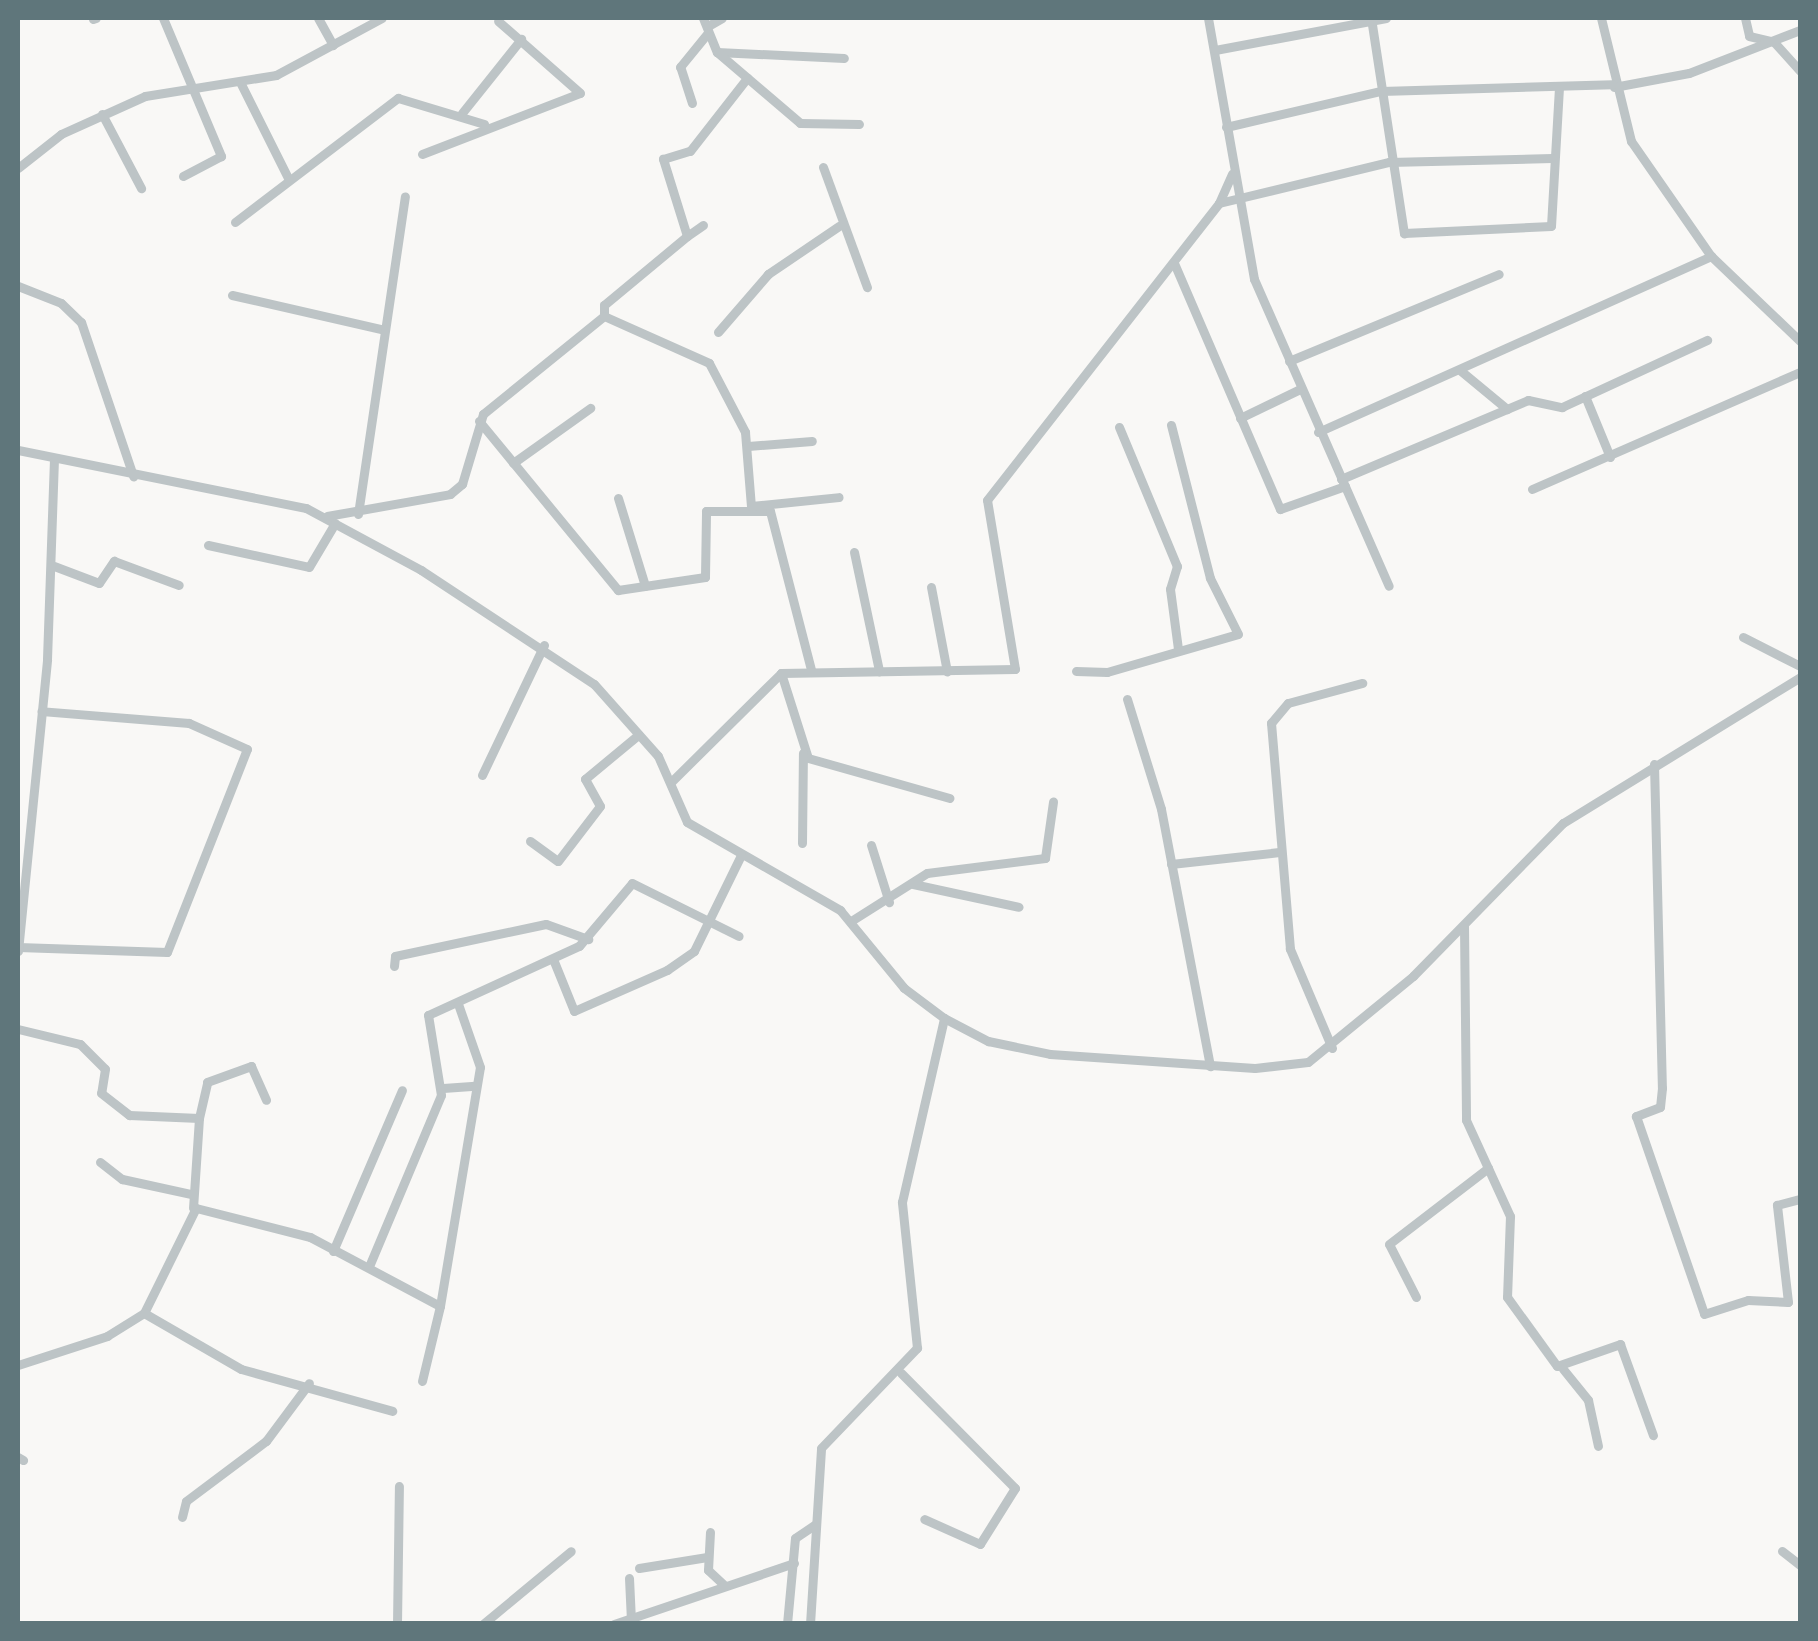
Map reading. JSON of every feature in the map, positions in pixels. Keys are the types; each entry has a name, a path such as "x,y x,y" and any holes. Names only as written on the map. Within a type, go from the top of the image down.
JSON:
{"street":[{"path":"163,18 188,86 221,156 182,176"},
{"path":"318,18 333,45"},
{"path":"18,168 102,114 188,86 241,84 333,45 382,18"},
{"path":"692,103 680,67 706,25 722,18"},
{"path":"1208,18 1232,174 1254,278 1318,432 1389,586"},
{"path":"1372,18 1401,231 1412,234 1551,226 1552,158 1562,134 1559,86"},
{"path":"1214,50 1386,18"},
{"path":"1601,18 1613,85 1631,140 1711,256 1800,341"},
{"path":"1745,18 1749,36 1774,42 1800,71"},
{"path":"422,154 484,124 581,89 498,21"},
{"path":"706,25 717,52 800,123 859,124"},
{"path":"1226,127 1380,91 1613,85 1690,73 1800,30"},
{"path":"462,113 522,39"},
{"path":"717,52 844,58"},
{"path":"687,236 663,159 690,152 747,78"},
{"path":"241,84 289,180"},
{"path":"235,222 398,98 462,113 484,124"},
{"path":"102,114 141,188"},
{"path":"1219,203 1237,194 1389,162 1552,158"},
{"path":"823,167 839,226 867,287"},
{"path":"672,781 781,673 947,672 1017,667 986,500 1174,263 1219,203 1232,174"},
{"path":"358,514 381,330 404,196"},
{"path":"18,450 54,461 324,516 358,514 457,489 479,421 604,316 604,305 704,225"},
{"path":"718,332 768,274 839,226"},
{"path":"1318,432 1711,256"},
{"path":"1174,263 1282,511 1507,409 1585,396 1707,340"},
{"path":"1289,361 1499,274"},
{"path":"18,286 62,302 82,322 132,476"},
{"path":"232,296 381,330"},
{"path":"604,316 703,356 748,446 751,506"},
{"path":"1461,371 1507,409"},
{"path":"1532,489 1800,372"},
{"path":"1240,418 1300,390"},
{"path":"1585,396 1610,458"},
{"path":"513,464 590,408"},
{"path":"479,421 618,590 705,577 700,516 838,497"},
{"path":"1076,671 1107,672 1238,634 1199,542 1171,426"},
{"path":"1119,428 1177,566 1170,589 1178,649"},
{"path":"748,446 812,441"},
{"path":"41,711 189,723 247,749 167,952 18,949 54,566 54,461"},
{"path":"618,498 646,586"},
{"path":"751,506 777,524 811,670"},
{"path":"324,516 544,645 638,735 672,781 687,822 851,921 904,988 944,1018 1007,1046 1210,1066 1295,1066 1332,1048 1464,924 1550,834 1654,764 1800,677"},
{"path":"208,545 309,567 335,523"},
{"path":"854,552 878,671"},
{"path":"54,566 99,583 114,561 179,585"},
{"path":"930,588 947,672"},
{"path":"1743,637 1800,666"},
{"path":"482,775 544,645"},
{"path":"781,673 803,750 802,843"},
{"path":"1332,1048 1290,949 1279,852 1273,711 1362,683"},
{"path":"1127,700 1172,864 1210,1066"},
{"path":"530,841 558,860 600,806 585,779 638,735"},
{"path":"803,750 949,798"},
{"path":"1654,764 1662,1088 1657,1110 1636,1116 1704,1314 1748,1300 1788,1302 1777,1205 1800,1198"},
{"path":"851,921 938,870 1045,858 1052,802"},
{"path":"870,845 888,902"},
{"path":"1172,864 1279,852"},
{"path":"553,959 574,1010 686,958 711,920 741,855"},
{"path":"370,1264 442,1088 426,1018 588,939 632,882 739,936"},
{"path":"913,884 1019,907"},
{"path":"394,966 395,956 546,924 588,939"},
{"path":"1464,924 1466,1120 1510,1216 1507,1297 1582,1386 1598,1446"},
{"path":"422,1381 440,1306 480,1062 458,1004"},
{"path":"810,1624 824,1441 901,1373 918,1326 902,1202 944,1018"},
{"path":"18,1029 80,1044 105,1069 101,1093 129,1114 199,1118"},
{"path":"18,1365 107,1336 144,1313 193,1208 190,1194 207,1082 250,1066 266,1100"},
{"path":"442,1088 475,1086"},
{"path":"333,1251 402,1090"},
{"path":"100,1162 122,1179 190,1194"},
{"path":"1416,1297 1389,1244 1488,1168"},
{"path":"193,1208 296,1232 370,1264 440,1306"},
{"path":"144,1313 241,1369 309,1383 392,1410"},
{"path":"1564,1369 1620,1344 1652,1434"},
{"path":"901,1373 1014,1488 980,1544 924,1520"},
{"path":"182,1517 186,1501 266,1441 309,1383"},
{"path":"397,1624 398,1486"},
{"path":"787,1624 797,1534 816,1524"},
{"path":"710,1532 708,1556 725,1586"},
{"path":"482,1624 571,1551"},
{"path":"1782,1551 1800,1565"},
{"path":"639,1568 708,1556"},
{"path":"614,1624 794,1562"},
{"path":"628,1578 631,1621"}]}
